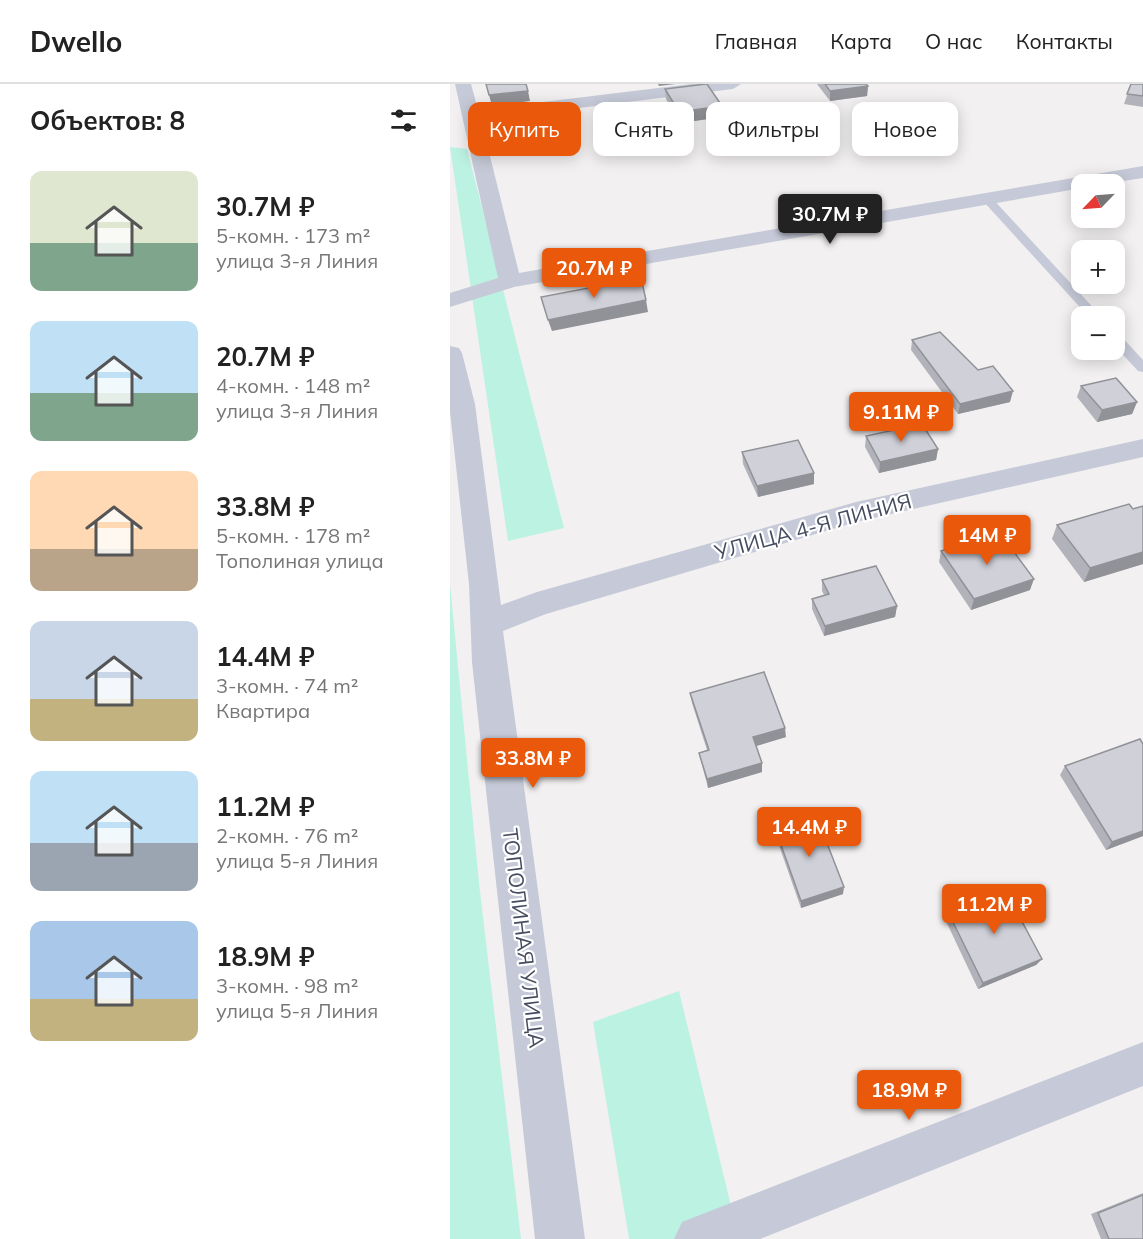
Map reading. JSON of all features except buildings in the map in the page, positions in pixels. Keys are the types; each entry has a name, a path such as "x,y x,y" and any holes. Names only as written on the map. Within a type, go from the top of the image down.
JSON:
{"street":[{"path":"463,84 468,107"},
{"path":"581,102 733,84"},
{"path":"480,156 510,281"},
{"path":"450,300 510,281 1143,172"},
{"name":"ТОПОЛИНАЯ УЛИЦА","path":"450,353 462,404 488,624 489,662 560,1239"},
{"name":"УЛИЦА 4-Я ЛИНИЯ","path":"488,624 537,604 856,512 1143,448"},
{"path":"699,1239 1143,1064"}],"lane":[{"path":"987,199 1086,306"},
{"path":"1125,349 1143,368"}],"green space":[{"path":"450,147 467,149 564,528 508,541"},
{"path":"450,584 479,883 521,1239 450,1239"},
{"path":"679,991 739,1239 629,1239 593,1022"}]}
